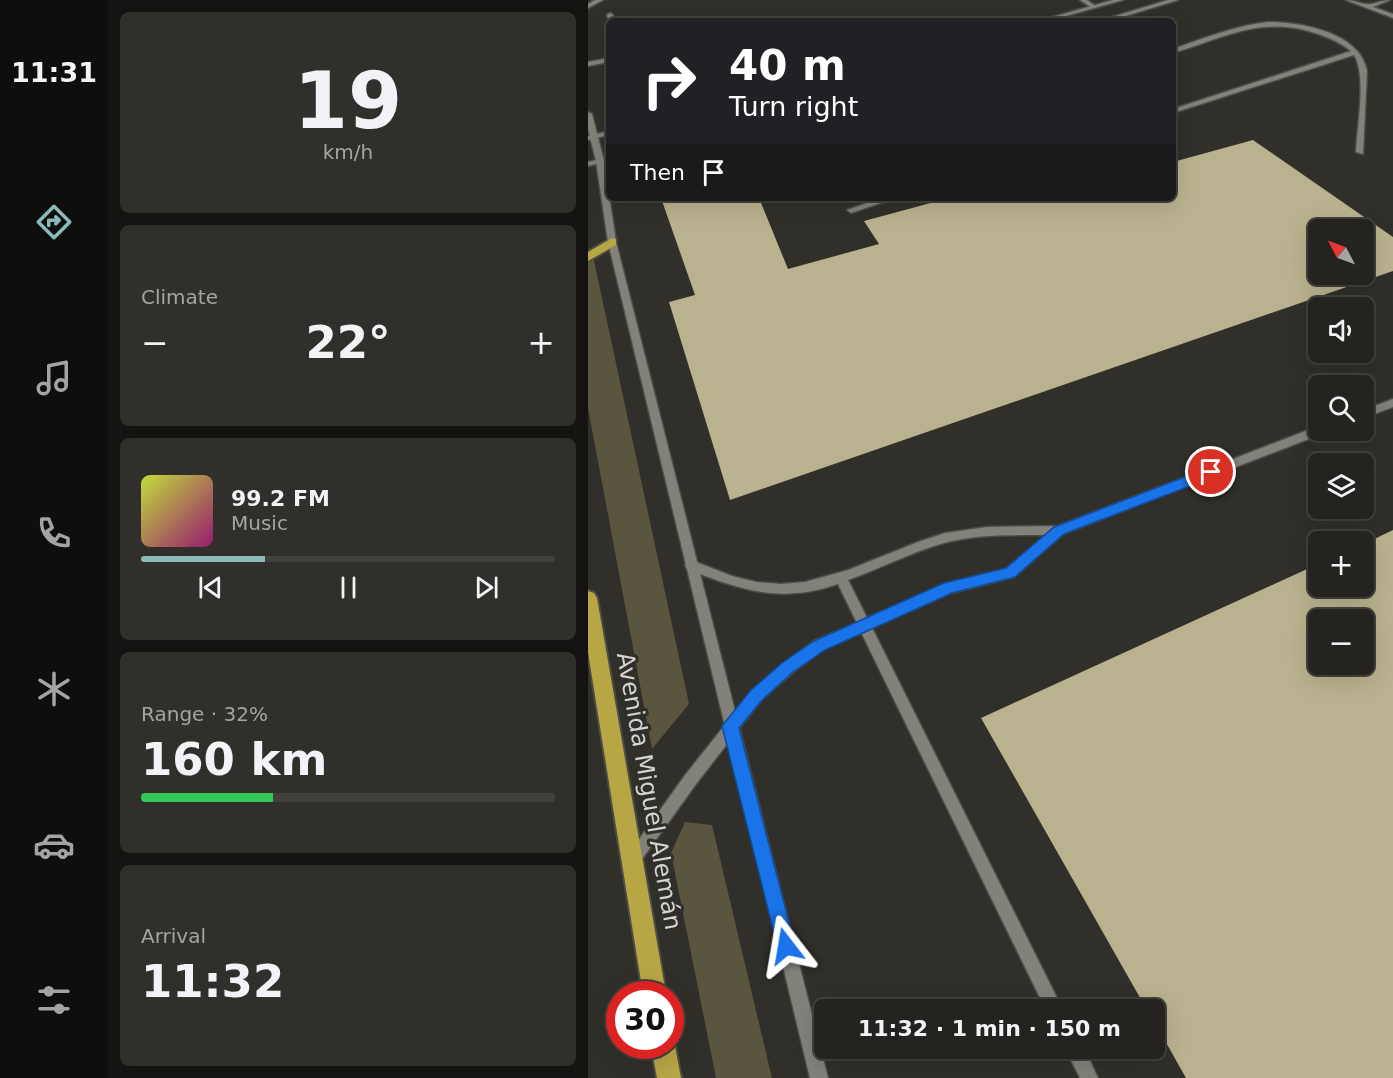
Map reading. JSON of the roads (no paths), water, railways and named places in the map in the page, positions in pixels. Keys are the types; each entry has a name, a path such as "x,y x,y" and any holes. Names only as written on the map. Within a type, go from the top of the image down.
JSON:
{"highway":[{"path":"588,256 612,242"},
{"name":"Avenida Miguel Alemán","path":"588,598 653,981"},
{"path":"665,1059 669,1078"}],"street":[{"path":"588,6 600,0"},
{"path":"1083,0 1094,7"},
{"path":"1052,18 1119,0"},
{"path":"1112,18 1175,0"},
{"path":"1349,0 1393,16"},
{"path":"1366,7 1387,0"},
{"path":"1176,50 1269,21 1306,25 1343,41 1355,52 1363,65 1360,152"},
{"path":"1176,110 1355,52"},
{"path":"588,64 606,61"},
{"path":"588,114 590,137 599,162 612,242 819,1078"},
{"path":"590,137 606,134"},
{"path":"851,210 881,201"},
{"path":"1374,410 1393,403"},
{"path":"632,861 730,726 757,695 819,645 949,588 1010,573 1059,531 1308,435"},
{"path":"691,565 758,588 796,588 841,578 943,539 987,530 1059,531"},
{"path":"841,578 1050,999"},
{"path":"1080,1059 1089,1078"}]}
